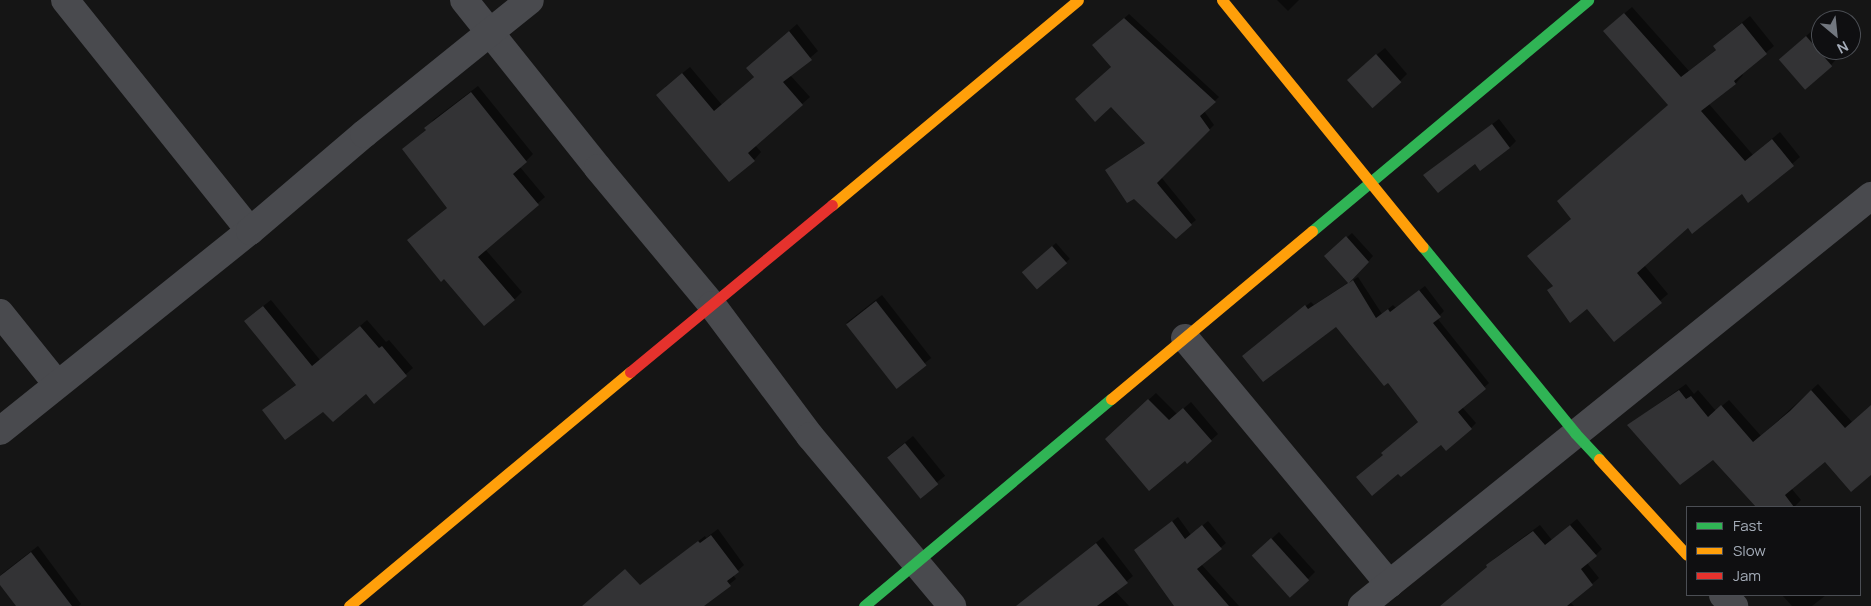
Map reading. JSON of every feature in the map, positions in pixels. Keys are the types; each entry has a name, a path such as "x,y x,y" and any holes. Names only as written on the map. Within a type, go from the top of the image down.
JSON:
{"street":[{"path":"66,0 250,230"},
{"path":"464,0 598,168 712,305 810,436 952,606"},
{"path":"0,431 250,230 530,0"},
{"path":"349,606 1078,0"},
{"path":"1222,0 1575,433 1686,554"},
{"path":"864,606 918,563 1588,0"},
{"path":"1362,606 1871,196"},
{"path":"0,313 57,384"},
{"path":"1185,338 1389,584"},
{"path":"1724,596 1734,606"}],"building":[{"path":"1624,13 1681,77 1716,50 1713,46 1742,23 1767,54 1734,81 1736,84 1701,111 1745,161 1772,139 1794,166 1748,203 1742,194 1692,234 1688,228 1637,273 1662,303 1614,342 1587,309 1570,323 1547,290 1553,286 1527,256 1571,219 1557,201 1668,105 1603,31"},
{"path":"1124,18 1216,102 1200,116 1210,130 1157,183 1192,225 1176,239 1134,199 1127,203 1105,170 1145,143 1111,107 1095,122 1075,99 1111,67 1092,45"},
{"path":"789,31 812,60 783,82 803,105 748,153 755,161 729,182 656,95 682,73 714,111 754,77 746,68"},
{"path":"1806,36 1811,42 1811,60 1827,60 1832,66 1805,90 1779,60"},
{"path":"1376,54 1401,82 1372,108 1347,80"},
{"path":"471,92 527,162 513,174 539,205 478,257 515,300 484,326 444,279 441,282 407,240 447,208 402,149 426,130 424,128"},
{"path":"1492,124 1510,148 1480,171 1475,164 1438,193 1423,175"},
{"path":"1346,236 1369,262 1349,283 1353,280 1376,318 1388,309 1390,312 1419,290 1441,317 1433,323 1486,389 1458,412 1472,429 1446,451 1441,445 1401,477 1398,474 1372,496 1356,477 1418,422 1388,383 1384,386 1336,327 1263,382 1242,356 1305,305 1308,309 1348,283 1324,256"},
{"path":"1052,246 1067,263 1037,290 1022,272"},
{"path":"876,301 926,366 897,389 846,324"},
{"path":"263,306 312,366 360,326 379,348 382,346 407,376 374,404 366,394 333,422 323,412 285,440 262,410 296,385 244,321"},
{"path":"1679,390 1686,399 1691,396 1708,417 1721,405 1753,442 1790,411 1811,390 1845,428 1871,405 1871,475 1851,492 1825,462 1785,495 1793,506 1755,506 1713,460 1680,485 1627,425"},
{"path":"1148,399 1169,420 1183,408 1212,441 1187,464 1185,461 1149,491 1105,439"},
{"path":"905,443 938,484 920,499 887,457"},
{"path":"1172,521 1185,539 1202,525 1222,549 1197,569 1229,606 1174,606 1134,550"},
{"path":"1570,525 1597,556 1581,569 1593,585 1567,606 1440,606 1487,567 1486,565 1533,531 1545,545"},
{"path":"711,535 739,572 727,581 731,586 704,606 582,606 625,569 640,585 698,541 700,543"},
{"path":"1271,538 1309,580 1290,598 1252,555"},
{"path":"1096,543 1128,583 1097,606 1016,606"},
{"path":"31,552 72,606 16,606 0,585 0,576"}],"traffic: fast":[{"path":"1312,231 1588,0"},
{"path":"1423,247 1575,433 1599,459"},
{"path":"864,606 1111,399"}],"traffic: slow":[{"path":"832,205 1078,0"},
{"path":"1222,0 1423,247"},
{"path":"1111,399 1312,231"},
{"path":"349,606 630,372"},
{"path":"1599,459 1686,554"}],"traffic: jam":[{"path":"630,372 832,205"}]}
